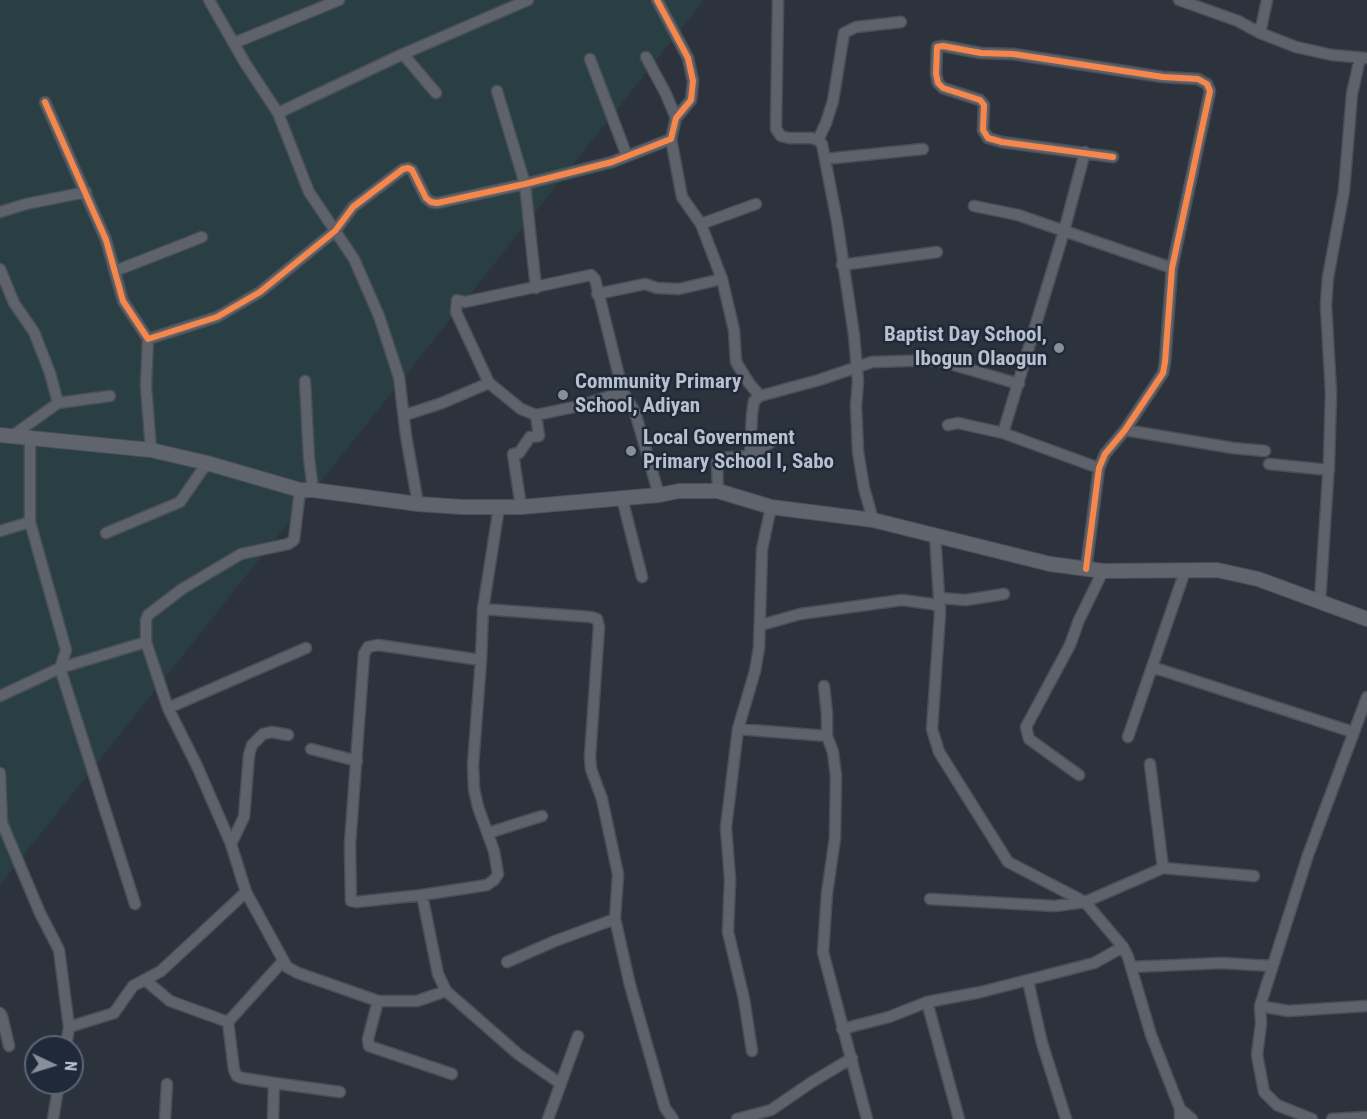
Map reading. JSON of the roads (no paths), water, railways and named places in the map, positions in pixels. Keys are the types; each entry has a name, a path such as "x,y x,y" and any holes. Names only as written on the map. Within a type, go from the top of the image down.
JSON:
{"main road":[{"path":"6,436 151,450 306,490 418,504 521,507 659,495 679,491 718,490 771,507 873,520 1050,564 1103,571 1217,570 1258,579 1367,619"}],"street":[{"path":"209,0 278,113 309,192 354,259 379,316 399,377 406,436 418,504"},
{"path":"234,44 339,0"},
{"path":"278,113 402,54 528,0"},
{"path":"657,0 688,58 693,81 691,100 676,118 670,139 682,197 701,224 722,279 734,330 736,362 760,396"},
{"path":"778,0 776,129 781,135 789,138 811,138 822,144 837,221 854,335 855,368 858,382 856,423 858,452 864,488 873,520"},
{"path":"1179,0 1311,51 1363,58 1352,93 1344,191 1328,277 1326,305 1331,393 1329,470 1320,601"},
{"path":"1260,33 1267,0"},
{"path":"818,140 832,101 844,33 856,27 901,22"},
{"path":"1086,569 1099,468 1105,454 1125,430 1163,374 1172,268 1209,91 1207,84 1198,80 1154,76 1013,54 981,53 943,46 937,47 938,83 944,88 980,100 984,105 983,130 988,138 1002,142 1113,157"},
{"path":"402,54 436,93"},
{"path":"646,57 676,118"},
{"path":"590,59 627,156"},
{"path":"497,91 525,184 536,288"},
{"path":"45,102 106,240 123,300 148,339 146,386 151,450"},
{"path":"148,339 218,317 268,286 334,231 353,207 404,168 412,170 426,198 430,202 437,203 525,184 627,156 670,139"},
{"path":"825,159 923,149"},
{"path":"1003,433 1064,231 1085,152"},
{"path":"0,212 26,204 86,192"},
{"path":"701,224 756,204"},
{"path":"974,206 999,210 1172,268"},
{"path":"115,271 202,237"},
{"path":"842,265 937,252"},
{"path":"0,269 14,303 34,332 50,373 58,404"},
{"path":"623,392 579,406 536,415 521,409 489,383 456,312 457,300 465,302 591,275 595,279 623,392 635,412 659,495"},
{"path":"597,294 645,284 657,288 679,289 722,279"},
{"path":"750,456 754,401 760,396 872,362 937,360 1019,384"},
{"path":"305,381 309,458 306,490 294,540 288,544 241,554 182,590 148,615 146,642 168,708 197,766 231,844 246,892 286,967 378,1001 417,1001 446,991"},
{"path":"405,415 442,403 489,383"},
{"path":"6,436 58,404 110,396"},
{"path":"521,507 513,454 519,453 530,437 539,436 536,415"},
{"path":"948,425 958,423 1003,433 1099,468"},
{"path":"1125,430 1265,451"},
{"path":"30,439 30,522 66,650 60,668 135,904"},
{"path":"718,490 717,462 722,458 750,456 771,442"},
{"path":"106,533 180,502 207,463"},
{"path":"1269,464 1329,470"},
{"path":"622,498 642,577"},
{"path":"481,660 378,645 368,647 364,654 350,844 351,901 422,895 487,885 498,874 497,863 478,807 474,789 473,765 481,660 483,609 499,507"},
{"path":"752,1051 744,999 728,932 730,880 726,827 738,729 755,671 761,625 762,549 771,507"},
{"path":"0,531 30,522"},
{"path":"934,534 939,603 939,642 932,729 943,760 1008,862 1085,902 1124,947 1151,1035 1180,1114 1192,1119"},
{"path":"1078,775 1029,739 1026,727 1070,645 1079,620 1103,571"},
{"path":"1128,737 1185,571"},
{"path":"761,625 800,614 902,600 932,604 1004,594"},
{"path":"483,609 591,617 597,620 599,627 590,757 593,778 602,799 618,874 615,919 646,1047 665,1108 674,1119"},
{"path":"0,696 60,668 146,642"},
{"path":"168,708 306,648"},
{"path":"1152,668 1353,732"},
{"path":"824,687 827,736 833,752 836,786 835,838 827,893 824,952 867,1119"},
{"path":"1312,1119 1277,1105 1264,1092 1257,1055 1261,1024 1260,1006 1308,855 1367,697"},
{"path":"738,729 827,736"},
{"path":"231,844 244,817 249,755 252,745 263,734 272,732 288,735"},
{"path":"311,749 357,761"},
{"path":"1150,764 1163,868"},
{"path":"0,773 2,823 40,913 59,950 69,1027 68,1035"},
{"path":"488,833 542,816"},
{"path":"930,899 1055,906 1085,902 1163,868 1254,876"},
{"path":"69,1027 114,1013 133,986 161,971 246,892"},
{"path":"422,895 438,974 446,991 518,1054 561,1084"},
{"path":"507,962 615,919"},
{"path":"842,1029 889,1017 927,1002 981,992 1094,963 1124,947"},
{"path":"283,961 228,1022 234,1070 237,1076 242,1078 340,1092"},
{"path":"1131,967 1222,963 1272,966"},
{"path":"145,980 170,1001 228,1022"},
{"path":"1028,981 1042,1043 1066,1119"},
{"path":"378,1001 368,1039 369,1046 452,1074"},
{"path":"927,1002 959,1119"},
{"path":"1260,1006 1288,1011 1367,1006"},
{"path":"0,1013 9,1046"},
{"path":"548,1119 578,1036"},
{"path":"737,1119 773,1114 812,1082 852,1058"},
{"path":"273,1119 274,1083"},
{"path":"165,1119 167,1084"},
{"path":"53,1119 57,1095"},
{"path":"1332,1119 1367,1117"}],"place":[{"name":"Baptist Day School, Ibogun Olaogun","path":"1059,348"},
{"name":"Community Primary School, Adiyan","path":"563,395"},
{"name":"Local Government Primary School I, Sabo","path":"631,451"}]}
